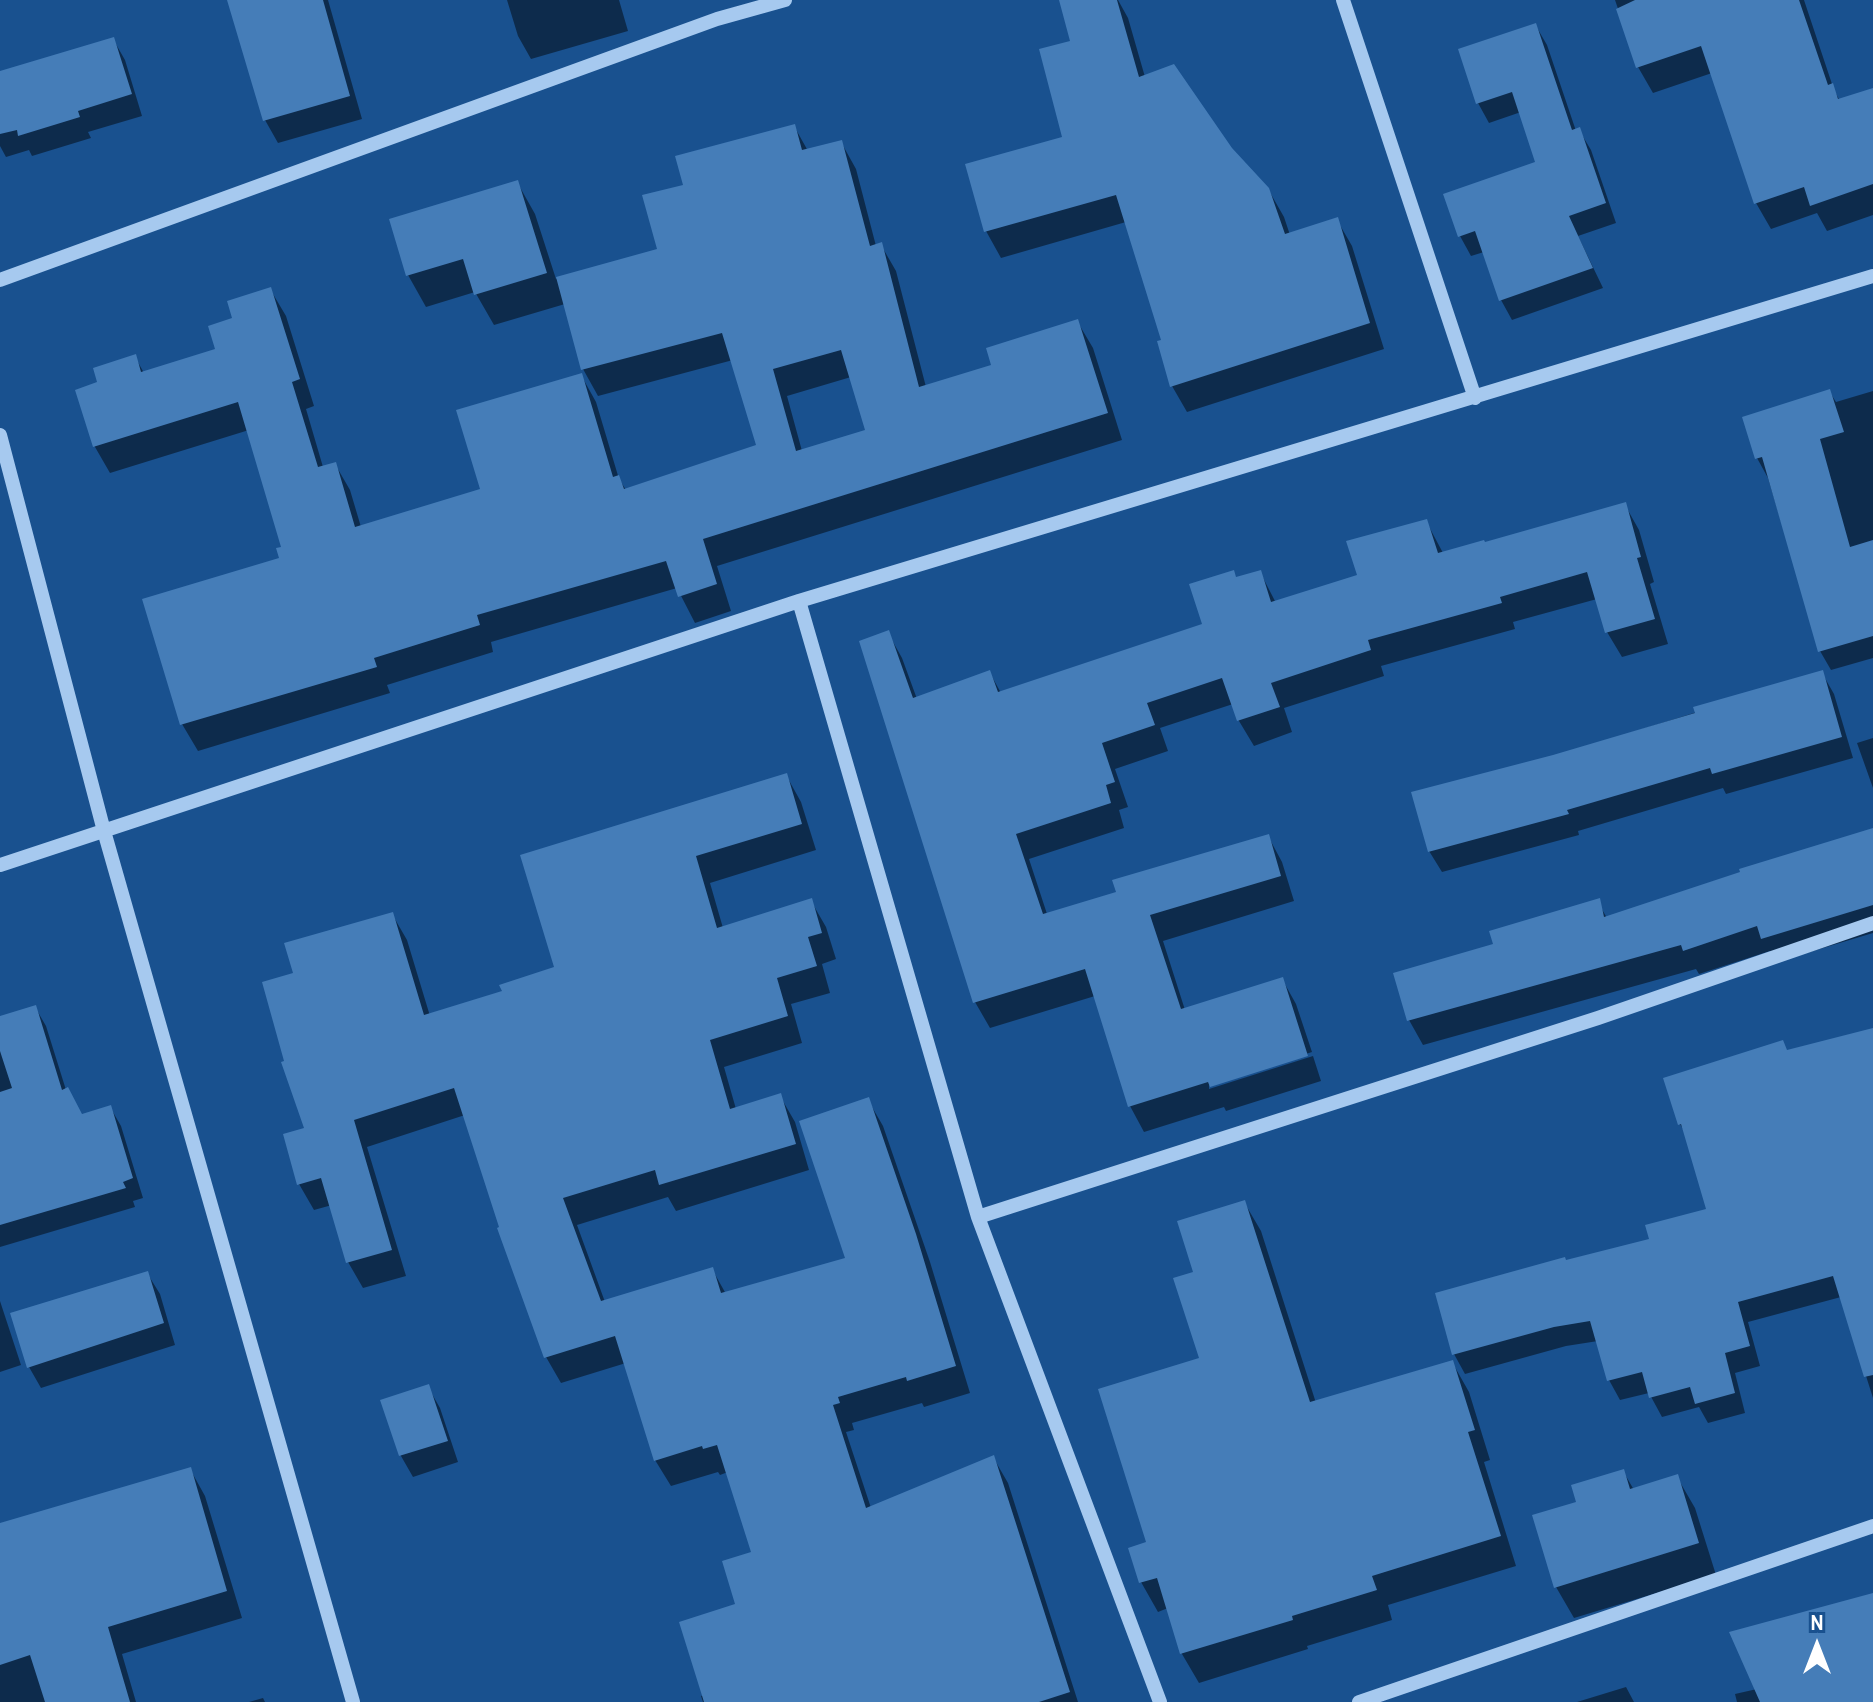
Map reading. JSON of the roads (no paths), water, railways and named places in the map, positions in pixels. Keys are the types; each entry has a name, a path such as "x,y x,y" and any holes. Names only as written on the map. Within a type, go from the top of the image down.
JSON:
{"street":[{"path":"0,280 717,19 785,0"},
{"path":"1343,0 1475,398"},
{"path":"0,865 799,601 1873,276"},
{"path":"0,435 104,831 353,1702"},
{"path":"799,601 978,1217 1160,1702"},
{"path":"978,1217 1598,1018 1873,923"},
{"path":"1359,1702 1873,1526"}]}
